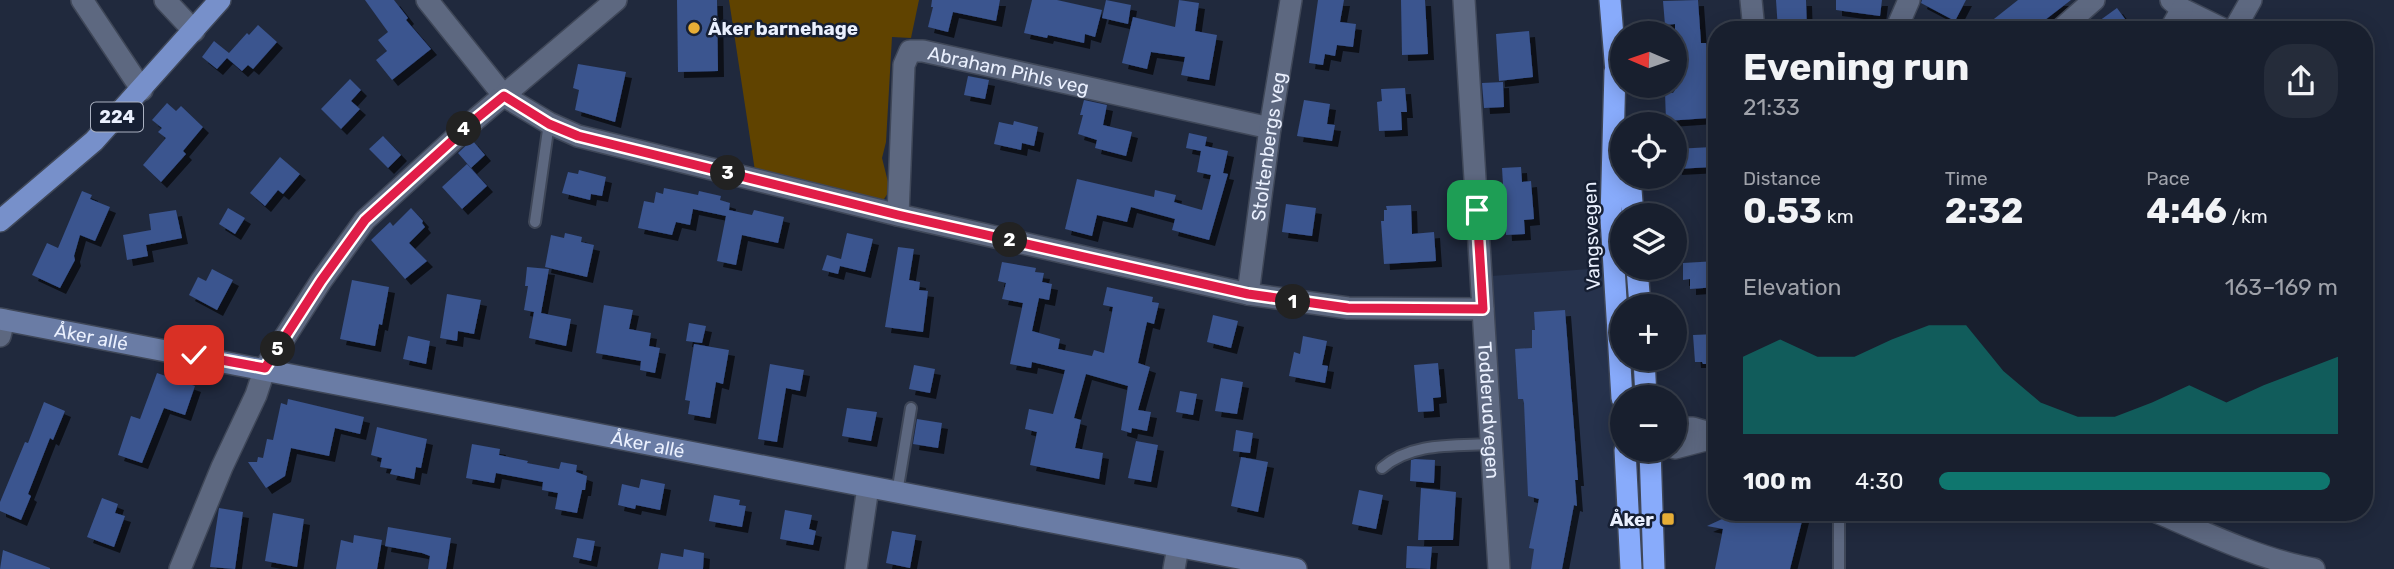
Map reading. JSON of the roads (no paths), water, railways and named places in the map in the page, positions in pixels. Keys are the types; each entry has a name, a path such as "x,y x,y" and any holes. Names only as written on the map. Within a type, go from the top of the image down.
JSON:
{"highway":[{"name":"Vangsvegen","path":"1610,0 1611,21"},
{"name":"Vangsvegen","path":"1614,98 1611,218 1621,385"},
{"path":"1626,462 1631,569"},
{"path":"1650,462 1654,569"}],"main road":[{"name":"224","path":"0,221 94,141 219,0"}],"street":[{"path":"82,0 142,90"},
{"path":"165,0 194,31"},
{"path":"427,0 504,96 549,124 578,136 898,215 1248,294 1348,308 1483,309"},
{"path":"180,569 256,395 265,368 321,281 365,220 447,144 616,0"},
{"name":"Stoltenbergs veg","path":"1248,294 1270,128 1291,0"},
{"name":"Todderudvegen","path":"1464,0 1499,569"},
{"path":"1751,0 1753,21"},
{"path":"1900,21 1909,0"},
{"path":"2070,21 2094,0"},
{"path":"2239,21 2250,0"},
{"path":"2176,4 2208,21"},
{"name":"Abraham Pihls veg","path":"898,215 904,65 909,51 923,51 1270,128"},
{"name":"Åker allé","path":"1,325 265,368 1296,569"},
{"path":"1687,428 1708,433"},
{"path":"1687,445 1708,439"},
{"path":"856,569 868,487"},
{"path":"2178,521 2299,567 2314,569"},
{"path":"1174,569 1178,547"}],"lane":[{"path":"535,222 549,124"},
{"path":"897,493 911,408"},
{"path":"1382,468 1405,452 1491,444"},
{"path":"1839,521 1839,569"}],"place":[{"name":"Åker barnehage","path":"694,28"},
{"name":"Åker","path":"1668,519"}]}
